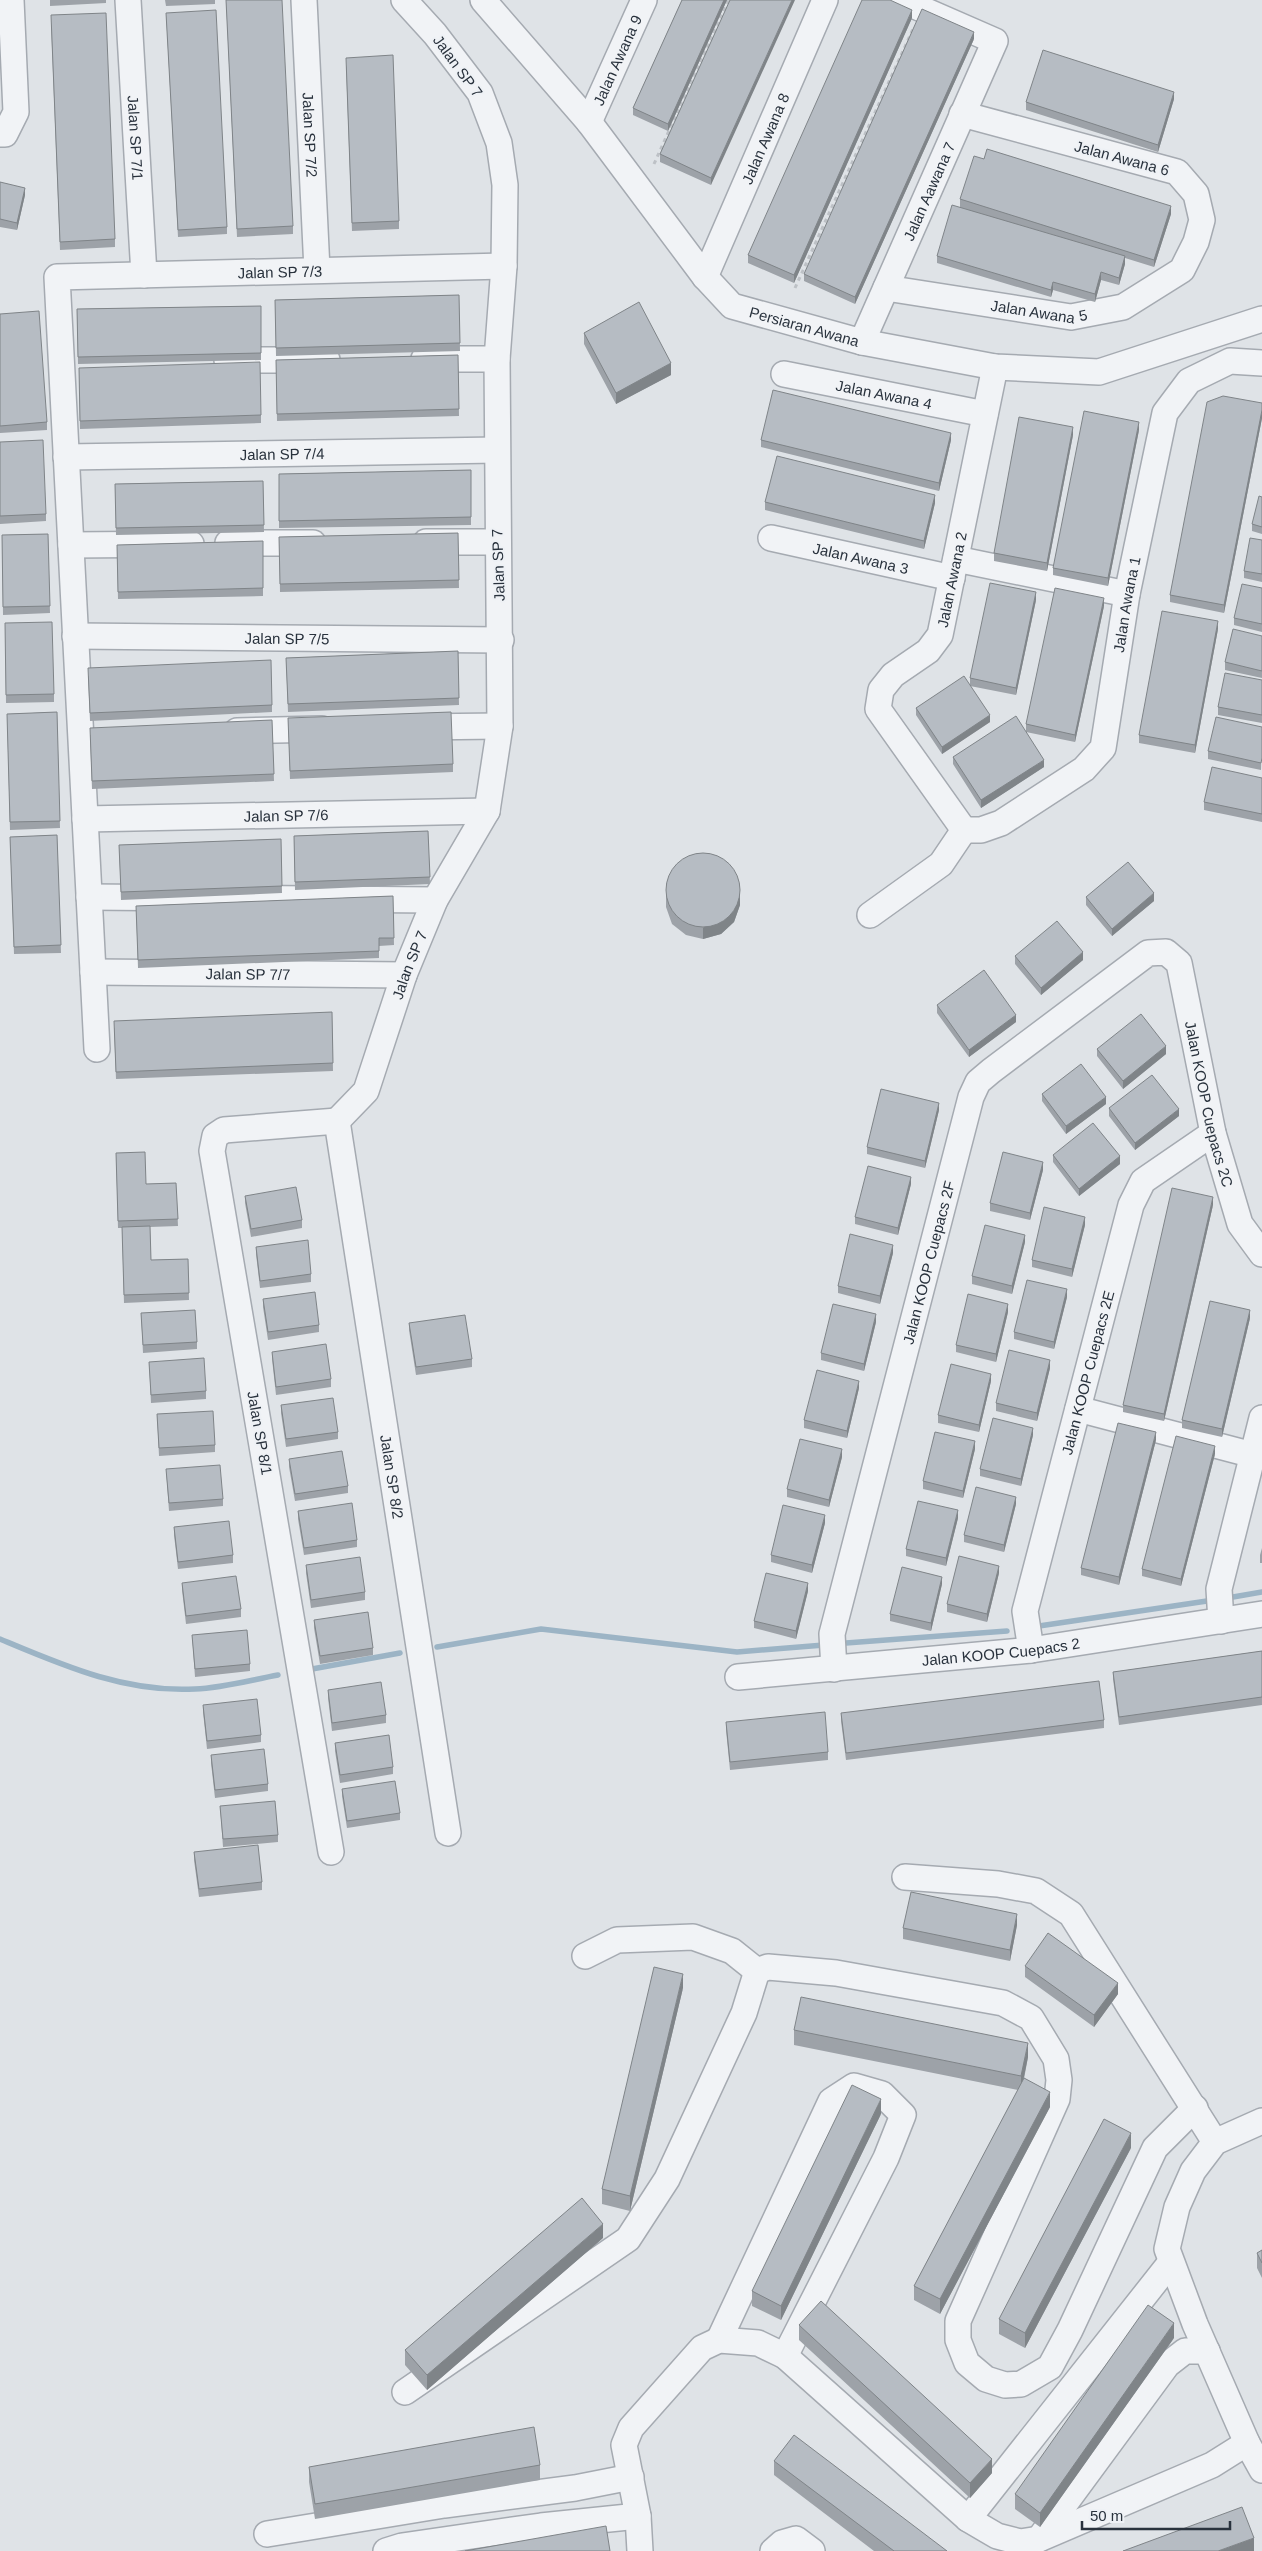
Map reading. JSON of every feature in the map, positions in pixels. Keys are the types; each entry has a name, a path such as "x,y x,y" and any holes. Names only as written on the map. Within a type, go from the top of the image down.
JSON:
{"street":[{"path":"3,134 16,112 11,0"},
{"name":"Jalan SP 7/1","path":"128,0 144,274"},
{"name":"Jalan SP 7/2","path":"304,0 317,270"},
{"name":"Jalan SP 7","path":"336,1121 366,1091 404,975 435,900 487,810 500,726 501,640 497,542 497,359 504,266 504,185 499,143 480,93 436,34 404,0"},
{"name":"Persiaran Awana","path":"483,0 589,122 705,276 732,306 862,342 995,367 1099,372 1262,320"},
{"name":"Jalan Awana 9","path":"589,122 644,0"},
{"name":"Jalan Awana 8","path":"705,276 825,0"},
{"name":"Jalan Aawana 7","path":"862,342 995,42 911,5"},
{"name":"Jalan Awana 6","path":"962,114 1176,172 1196,194 1202,220 1196,242 1182,270"},
{"name":"Jalan SP 7/3","path":"66,457 71,360 57,277 504,266"},
{"name":"Jalan Awana 5","path":"886,288 1070,316 1123,307 1182,270"},
{"path":"397,360 497,359"},
{"path":"208,360 347,360"},
{"name":"Jalan Awana 1","path":"964,830 981,830 1001,823 1084,769 1103,748 1127,594 1166,413 1190,381 1230,361 1262,363"},
{"name":"Jalan Awana 2","path":"964,830 878,709 881,690 893,674 928,651 940,635 995,367"},
{"name":"Jalan Awana 4","path":"784,374 985,414"},
{"name":"Jalan SP 7/4","path":"66,457 497,450"},
{"path":"66,457 75,636 90,733 85,819 97,1049"},
{"name":"Jalan Awana 3","path":"771,538 954,569 1127,594"},
{"path":"398,542 497,542"},
{"path":"70,545 339,543"},
{"name":"Jalan SP 7/5","path":"75,636 501,640"},
{"path":"392,728 500,726"},
{"path":"216,731 342,729"},
{"name":"Jalan SP 7/6","path":"85,819 487,810"},
{"path":"870,915 941,864 964,830"},
{"path":"89,897 435,900"},
{"name":"Jalan KOOP Cuepacs 2C","path":"1166,952 1179,963 1213,1133 1240,1224 1262,1254"},
{"name":"Jalan KOOP Cuepacs 2F","path":"834,1669 832,1634 971,1097 978,1082 991,1071 1148,953 1166,952"},
{"name":"Jalan SP 7/7","path":"93,972 404,975"},
{"name":"Jalan SP 8/2","path":"336,1121 448,1833"},
{"name":"Jalan SP 8/1","path":"331,1852 212,1151 215,1136 224,1130 336,1121"},
{"name":"Jalan KOOP Cuepacs 2E","path":"1032,1650 1025,1611 1131,1205 1143,1181 1213,1133"},
{"path":"1078,1409 1253,1455"},
{"path":"1222,1621 1218,1589 1262,1418"},
{"name":"Jalan KOOP Cuepacs 2","path":"738,1677 1032,1650 1262,1614"},
{"path":"905,1877 998,1884 1036,1891 1071,1914 1215,2142"},
{"path":"585,1956 617,1940 693,1937 732,1951 757,1971"},
{"path":"757,1971 768,1967 836,1972 1003,2004 1031,2018 1056,2059 1059,2080 1058,2099 958,2321 958,2340 967,2363 986,2379 1004,2385 1021,2384 1050,2367 1070,2330 1155,2148 1195,2108"},
{"path":"405,2392 628,2239 667,2179 744,2013 757,1971"},
{"path":"720,2340 831,2101 854,2086 882,2094 903,2114 886,2158 785,2356"},
{"path":"1262,2122 1215,2142 1193,2171 1177,2206 1167,2249 1207,2351 1247,2443 1262,2470"},
{"path":"968,2519 1171,2262"},
{"path":"640,2551 638,2516 624,2445 630,2428 702,2348 720,2340 758,2343 785,2356 968,2519 997,2536 1020,2542 1040,2539 1212,2465 1247,2443"},
{"path":"1040,2539 1167,2365 1185,2351 1207,2351"},
{"path":"267,2534 444,2505 575,2488 630,2477"},
{"path":"386,2551 402,2546 541,2526 638,2516"},
{"path":"773,2551 782,2543 796,2538 812,2551"}],"path":[{"path":"654,164 728,0"},
{"path":"796,288 911,5"}],"building":[{"path":"226,0 282,0 293,226 237,229"},
{"path":"682,0 724,0 668,124 633,108"},
{"path":"730,0 792,0 711,178 660,154"},
{"path":"862,0 890,0 912,10 794,275 748,255"},
{"path":"922,9 974,32 855,297 804,274"},
{"path":"216,10 227,227 178,230 166,13"},
{"path":"106,13 115,239 60,242 51,15"},
{"path":"1043,50 1174,92 1158,145 1026,102"},
{"path":"393,55 399,221 352,223 346,58"},
{"path":"987,149 1171,206 1154,260 960,199 974,156 984,159"},
{"path":"0,182 25,188 17,223 0,219"},
{"path":"952,205 1125,256 1119,278 1101,272 1095,294 1053,282 1051,290 937,256"},
{"path":"459,295 460,343 276,348 275,300"},
{"path":"639,302 671,363 616,393 584,333"},
{"path":"261,306 261,353 78,357 77,309"},
{"path":"39,311 47,422 0,426 0,314"},
{"path":"458,355 459,409 277,414 276,360"},
{"path":"260,362 261,415 80,421 79,368"},
{"path":"773,390 951,433 939,483 761,440"},
{"path":"1223,396 1262,403 1224,605 1170,595 1207,402"},
{"path":"1084,411 1139,422 1108,578 1053,568"},
{"path":"1019,417 1073,427 1047,563 994,553"},
{"path":"43,440 46,514 0,516 0,442"},
{"path":"777,456 935,495 924,541 765,502"},
{"path":"471,470 471,517 279,521 279,474"},
{"path":"263,481 264,525 116,528 115,484"},
{"path":"1259,496 1262,497 1262,527 1252,524"},
{"path":"458,533 459,580 280,584 279,537"},
{"path":"48,534 50,606 3,607 2,535"},
{"path":"1250,538 1262,540 1262,574 1244,571"},
{"path":"263,541 263,588 118,592 117,545"},
{"path":"990,583 1036,592 1016,688 970,678"},
{"path":"1242,584 1262,588 1262,624 1234,618"},
{"path":"1055,588 1104,598 1075,735 1026,724"},
{"path":"1162,611 1218,621 1195,745 1139,735"},
{"path":"52,622 54,694 6,695 5,623"},
{"path":"1233,629 1262,636 1262,671 1225,662"},
{"path":"458,651 459,698 288,704 286,658"},
{"path":"271,660 272,705 90,713 88,668"},
{"path":"1225,673 1262,680 1262,715 1218,707"},
{"path":"964,676 990,715 942,747 916,708"},
{"path":"57,712 60,821 10,822 7,714"},
{"path":"451,712 453,764 290,771 288,718"},
{"path":"1016,716 1044,760 981,800 953,757"},
{"path":"1216,717 1262,727 1261,763 1208,751"},
{"path":"272,720 274,774 92,781 90,728"},
{"path":"1212,767 1262,778 1262,814 1204,802"},
{"path":"428,831 430,877 295,882 294,836"},
{"path":"57,835 61,945 14,947 10,837"},
{"path":"281,839 282,886 121,892 119,845"},
{"path":"703,853 717,856 729,864 737,876 740,890 737,904 729,916 717,924 703,927 689,924 677,916 669,904 666,890 669,876 677,864 689,856"},
{"path":"1128,862 1154,893 1112,929 1086,897"},
{"path":"393,896 394,938 379,938 379,951 138,960 136,906"},
{"path":"1057,921 1083,952 1041,988 1015,956"},
{"path":"984,970 1016,1015 969,1050 937,1005"},
{"path":"332,1012 333,1063 116,1072 114,1021"},
{"path":"1141,1014 1166,1046 1123,1081 1097,1049"},
{"path":"1081,1064 1106,1097 1066,1126 1042,1094"},
{"path":"1152,1075 1179,1109 1135,1143 1109,1108"},
{"path":"881,1089 939,1103 925,1161 867,1147"},
{"path":"1093,1123 1120,1156 1079,1189 1053,1155"},
{"path":"145,1152 146,1184 176,1183 178,1219 118,1221 116,1153"},
{"path":"1003,1152 1043,1162 1030,1213 990,1203"},
{"path":"868,1166 911,1177 898,1228 855,1217"},
{"path":"296,1187 302,1220 251,1229 245,1196"},
{"path":"1172,1188 1213,1197 1164,1414 1123,1405"},
{"path":"1044,1207 1085,1217 1072,1269 1032,1260"},
{"path":"985,1225 1025,1235 1012,1286 972,1276"},
{"path":"150,1226 151,1260 188,1259 189,1293 124,1295 122,1227"},
{"path":"850,1234 893,1245 880,1296 838,1286"},
{"path":"308,1240 311,1274 260,1281 256,1247"},
{"path":"1027,1280 1067,1289 1054,1342 1014,1332"},
{"path":"315,1292 319,1325 268,1332 263,1299"},
{"path":"968,1294 1008,1304 996,1354 956,1345"},
{"path":"1210,1301 1250,1310 1222,1429 1182,1420"},
{"path":"833,1304 876,1314 864,1364 821,1353"},
{"path":"195,1310 197,1342 143,1345 141,1313"},
{"path":"465,1315 472,1359 416,1367 409,1323"},
{"path":"326,1344 331,1379 276,1387 272,1352"},
{"path":"1009,1350 1050,1360 1037,1413 996,1403"},
{"path":"204,1358 206,1391 151,1395 149,1362"},
{"path":"951,1364 991,1374 979,1425 938,1415"},
{"path":"817,1370 859,1381 847,1431 804,1420"},
{"path":"333,1398 338,1432 286,1439 281,1405"},
{"path":"213,1411 215,1445 159,1448 157,1414"},
{"path":"993,1418 1033,1428 1021,1479 980,1469"},
{"path":"1118,1423 1156,1432 1119,1577 1081,1568"},
{"path":"935,1432 975,1441 963,1491 923,1481"},
{"path":"1176,1436 1215,1446 1181,1579 1142,1569"},
{"path":"800,1439 842,1449 829,1500 787,1489"},
{"path":"342,1451 348,1486 295,1494 289,1459"},
{"path":"220,1465 223,1499 169,1503 166,1469"},
{"path":"976,1487 1016,1497 1004,1545 964,1535"},
{"path":"918,1501 958,1510 946,1558 906,1549"},
{"path":"352,1503 357,1540 304,1548 298,1511"},
{"path":"783,1505 825,1515 812,1565 771,1555"},
{"path":"229,1521 233,1555 178,1562 174,1527"},
{"path":"959,1556 999,1566 987,1614 947,1604"},
{"path":"360,1557 365,1592 311,1600 306,1565"},
{"path":"902,1567 942,1577 931,1623 890,1614"},
{"path":"766,1573 808,1583 796,1631 754,1621"},
{"path":"236,1576 241,1609 186,1616 182,1583"},
{"path":"368,1612 373,1648 320,1656 314,1620"},
{"path":"247,1630 250,1664 195,1669 192,1635"},
{"path":"1262,1651 1262,1697 1119,1717 1113,1672"},
{"path":"1099,1681 1104,1720 846,1753 841,1713"},
{"path":"381,1682 386,1715 332,1723 328,1690"},
{"path":"257,1699 261,1735 207,1741 203,1705"},
{"path":"825,1712 828,1752 730,1762 726,1722"},
{"path":"389,1735 393,1767 340,1775 335,1743"},
{"path":"264,1749 268,1784 215,1790 211,1755"},
{"path":"395,1781 400,1813 347,1821 342,1789"},
{"path":"275,1801 278,1835 223,1839 220,1806"},
{"path":"258,1845 262,1882 199,1889 194,1852"},
{"path":"911,1892 1017,1914 1010,1950 903,1928"},
{"path":"1048,1933 1118,1983 1094,2015 1025,1966"},
{"path":"654,1967 683,1974 630,2196 602,2189"},
{"path":"801,1997 1028,2043 1021,2076 794,2030"},
{"path":"1024,2078 1050,2092 940,2299 914,2286"},
{"path":"852,2085 881,2099 781,2306 752,2291"},
{"path":"1104,2119 1131,2133 1025,2333 999,2319"},
{"path":"582,2198 603,2224 427,2375 405,2350"},
{"path":"1262,2250 1262,2263 1257,2253"},
{"path":"821,2301 992,2459 970,2483 799,2325"},
{"path":"1148,2305 1174,2323 1040,2513 1015,2494"},
{"path":"534,2427 540,2465 315,2504 309,2467"},
{"path":"794,2435 947,2551 894,2551 774,2461"},
{"path":"1242,2507 1254,2538 1218,2551 1123,2551"},
{"path":"606,2526 610,2551 465,2551"}],"waterway":[{"path":"1233,1597 1262,1592"},
{"path":"1039,1626 1207,1601"},
{"path":"437,1647 541,1629 737,1652 824,1645"},
{"path":"846,1643 1007,1631"},
{"path":"0,1639 70,1667 119,1682 144,1687 195,1689 278,1675"},
{"path":"312,1669 400,1653"}]}
